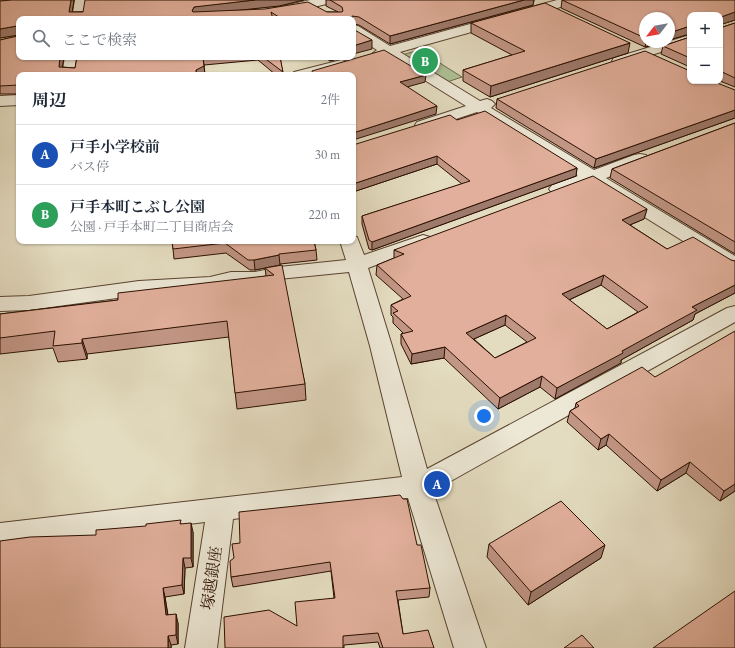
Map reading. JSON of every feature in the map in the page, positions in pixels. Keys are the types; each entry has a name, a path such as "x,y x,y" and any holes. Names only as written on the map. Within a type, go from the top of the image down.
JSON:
{"street":[{"path":"78,16 81,0"},
{"path":"276,11 327,0"},
{"path":"532,0 563,16"},
{"path":"366,57 571,0"},
{"path":"311,4 329,14"},
{"path":"356,31 735,264"},
{"path":"608,65 687,40"},
{"path":"624,44 658,60"},
{"path":"70,72 72,60"},
{"path":"294,60 298,72"},
{"path":"310,72 350,61"},
{"path":"0,101 16,100"},
{"path":"412,128 501,100"},
{"path":"541,196 656,153"},
{"path":"0,304 29,303 139,288 210,283 230,278 255,278 279,273 357,265 438,235"},
{"path":"351,244 381,346 418,486 470,648"},
{"path":"0,535 418,486 735,313"},
{"name":"塚越銀座","path":"201,648 221,509"}],"green space":[{"path":"419,50 462,77 447,82 402,55"}],"building":[{"path":"71,0 69,12 83,12 85,0 255,0 194,7 192,11 265,9 308,2 327,12 342,12 342,7 330,0 524,0 390,36 356,16 277,16 271,12 272,16 16,16 16,26 0,29 0,1"},
{"path":"562,0 735,0 735,12 723,16 723,12 687,12 687,27 675,31 675,12 639,12 639,35"},
{"path":"545,3 630,43 491,86 463,70 525,51 471,23"},
{"path":"735,23 735,78 723,72 723,27"},
{"path":"356,31 372,40 356,45"},
{"path":"16,36 16,60 60,60 59,67 75,68 76,60 203,60 204,66 196,70 196,72 16,72 16,85 0,86 0,40"},
{"path":"687,38 687,57 668,48 675,48 675,42"},
{"path":"384,50 426,75 400,82 437,106 356,132 356,72 312,71 350,60 356,60 356,58"},
{"path":"645,51 687,70 687,84 720,84 735,90 735,110 596,159 497,99"},
{"path":"267,60 281,60 283,72"},
{"path":"485,111 577,168 372,242 369,240 362,216 470,181 437,156 356,183 356,144 450,115 457,120"},
{"path":"735,123 735,242 612,169"},
{"path":"593,176 647,209 622,220 667,249 693,237 735,261 735,285 692,307 697,310 622,351 623,353 557,388 542,376 500,398 445,347 412,354 401,334 413,331 393,313 398,311 391,305 411,296 377,265 404,254 394,250","holes":["604,275 648,307 607,329 562,294","506,315 536,338 495,358 466,333"]},
{"path":"172,244 216,244 173,249"},
{"path":"226,244 315,244 316,250 279,254 248,260"},
{"path":"282,265 305,384 235,393 227,321 82,339 82,343 53,346 55,331 0,338 0,314 118,300 118,293 274,275 265,268"},
{"path":"735,331 735,484 724,491 690,462 661,480 609,434 601,439 570,411 579,406 576,403 642,367 655,377"},
{"path":"400,495 403,499 407,499 417,545 421,545 430,588 396,591 403,634 428,630 434,648 383,648 378,633 343,636 343,648 225,648 224,617 269,610 297,626 295,602 335,598 330,562 231,577 230,561 234,558 232,544 240,543 239,512"},
{"path":"561,501 605,545 531,592 489,544"},
{"path":"181,520 180,524 191,523 191,558 183,558 182,585 163,588 166,615 176,614 176,635 168,636 168,648 0,648 0,541 30,537 96,535 96,530 146,526 146,524"},
{"path":"735,591 735,648 653,648"},
{"path":"582,635 594,648 564,648"}],"place":[{"name":"戸手本町こぶし公園","path":"425,61"},
{"name":"戸手小学校前","path":"437,484"}]}
